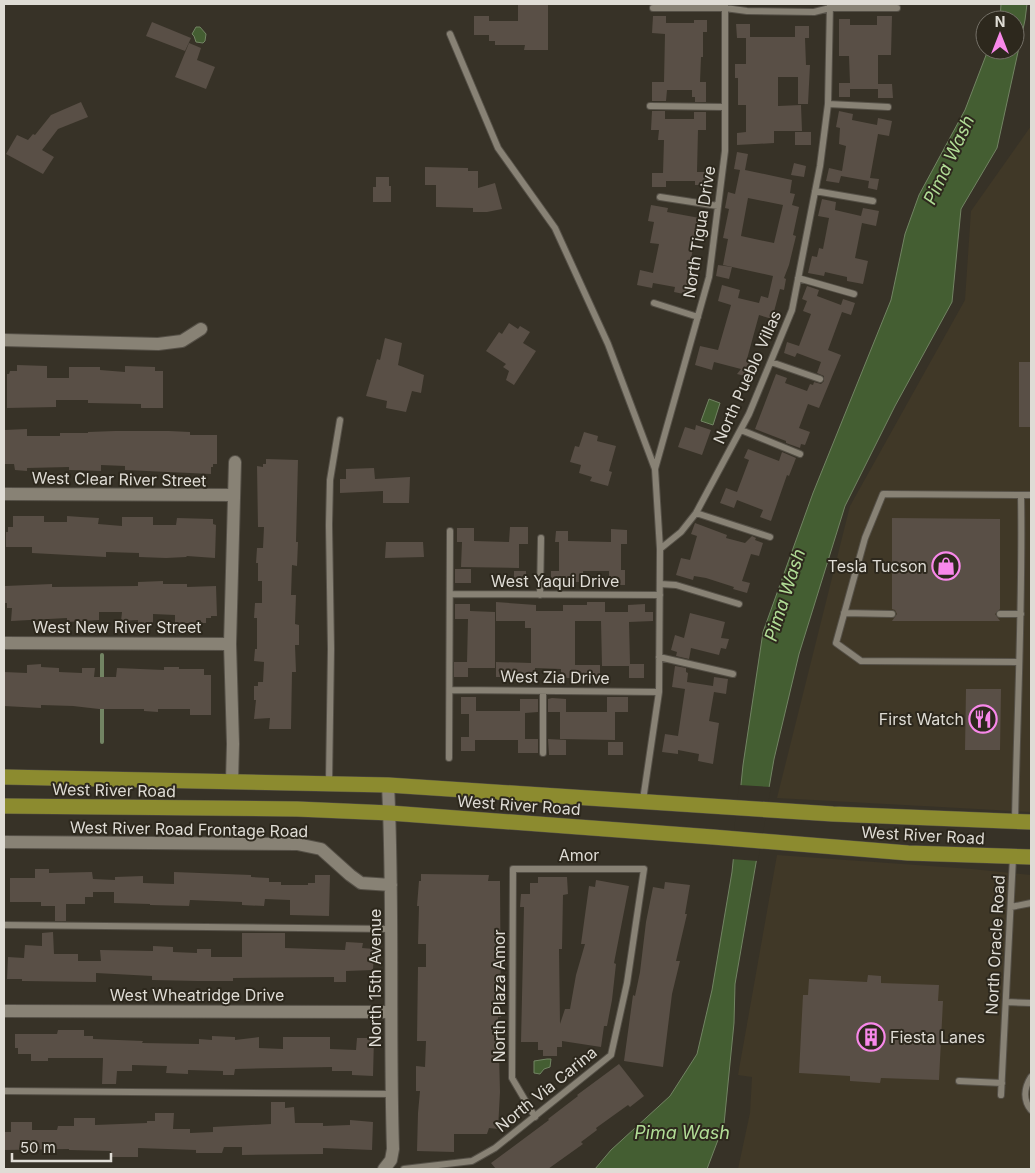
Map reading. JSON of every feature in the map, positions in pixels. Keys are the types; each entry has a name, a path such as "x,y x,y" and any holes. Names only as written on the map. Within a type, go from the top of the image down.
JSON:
{"main road":[{"name":"West River Road","path":"4,777 329,782 643,800 785,811 1031,822"},
{"name":"West River Road","path":"4,806 390,813 908,853 1031,857"}],"street":[{"path":"4,340 158,344 182,341 201,329"},
{"path":"232,781 233,744 230,644 235,462"},
{"name":"West Clear River Street","path":"4,494 233,495"},
{"name":"West New River Street","path":"4,643 230,644"},
{"name":"North 15th Avenue","path":"384,1169 391,1160 393,1149 390,1012 392,929 388,785"},
{"name":"West River Road Frontage Road","path":"4,842 297,844 321,849 361,883 391,885"},
{"name":"West Wheatridge Drive","path":"4,1011 390,1012"}],"lane":[{"path":"653,8 725,6 747,11 814,12 830,6 897,8"},
{"name":"North Tigua Drive","path":"660,549 655,469 709,277 726,151 725,6"},
{"name":"North Pueblo Villas","path":"660,549 682,532 696,513 741,430 792,310 815,191 828,104 830,6"},
{"path":"450,34 498,148 555,228 608,344 655,469"},
{"path":"828,104 888,107"},
{"path":"650,106 725,107"},
{"path":"815,191 873,201"},
{"path":"660,197 718,206"},
{"path":"798,278 854,294"},
{"path":"654,304 698,317"},
{"path":"771,362 820,380"},
{"path":"329,782 331,649 330,480 340,420"},
{"path":"741,430 800,454"},
{"path":"1018,662 860,662 836,643 865,538 883,494 1031,495"},
{"path":"1015,822 1018,662 1021,614 1021,495"},
{"path":"696,513 770,537"},
{"path":"449,758 450,531"},
{"path":"540,595 541,538"},
{"path":"643,800 659,692 660,549"},
{"path":"660,584 676,586 739,604"},
{"name":"West Yaqui Drive","path":"450,594 660,595"},
{"path":"844,613 892,614"},
{"path":"1000,614 1021,614"},
{"path":"659,657 733,674"},
{"name":"West Zia Drive","path":"450,690 659,692"},
{"path":"543,691 543,753"},
{"name":"North Oracle Road","path":"1001,1095 1013,856"},
{"name":"Amor","path":"513,869 644,869"},
{"name":"North Plaza Amor","path":"513,869 512,1078 535,1117"},
{"name":"North Via Carina","path":"404,1169 472,1161 495,1148 611,1055 627,983 644,869"},
{"path":"1010,907 1031,904"},
{"path":"4,925 392,929"},
{"path":"1006,1002 1031,1002"},
{"path":"1030,1107 1026,1090 1031,1078"},
{"path":"959,1081 1002,1083"},
{"path":"4,1091 391,1094"}],"shaded area":[{"path":"1031,126 1031,812 777,798 850,506 965,300 971,211"},
{"path":"777,855 1031,875 1031,1169 738,1169 750,1113 752,1077 738,1075"}],"water":[{"name":"Pima Wash","path":"1001,4 1027,4 1025,20 1025,10 1001,10"},
{"path":"196,27 200,27 206,34 203,43 196,42 192,34"},
{"name":"Pima Wash","path":"984,60 1016,60 997,148 961,209 952,302 895,406 845,506 799,654 774,759 735,984 734,1023 724,1124 707,1169 595,1169 611,1150 670,1096 697,1054 712,990 732,872 743,765 763,632 813,493 891,300 905,234 919,195 965,110"},
{"path":"709,399 720,403 713,425 701,421"},
{"path":"551,1059 550,1067 544,1069 540,1074 534,1073 534,1061"}],"pier":[{"path":"739,785 771,787 758,861 731,859"}],"building":[{"path":"518,4 548,4 548,50 524,50 525,45 495,45 495,41 489,41 489,35 474,35 474,16 489,16 489,21 518,21"},
{"path":"653,16 666,16 666,23 694,23 694,20 707,20 707,32 703,32 700,82 706,82 706,102 695,102 695,97 692,97 692,90 667,90 666,101 652,101 652,82 664,82 665,34 652,33"},
{"path":"877,16 892,16 891,55 878,55 878,84 892,84 893,98 878,98 878,89 850,89 850,97 839,97 839,83 850,83 849,56 839,56 839,19 850,19 850,25 877,25"},
{"path":"152,22 191,38 185,51 146,36"},
{"path":"736,24 750,24 750,37 795,37 795,26 809,26 809,38 805,38 806,65 810,65 808,104 798,104 798,77 778,77 778,106 801,105 802,131 774,131 774,143 737,145 737,133 746,132 746,105 738,105 738,78 735,78 735,64 746,64 746,38 737,38"},
{"path":"189,43 201,48 197,60 215,67 206,89 175,77"},
{"path":"81,102 88,117 58,129 42,150 54,157 43,174 6,154 17,135 28,140 33,134 35,135 51,115"},
{"path":"652,111 665,111 665,119 694,119 694,112 706,112 706,130 698,130 697,172 706,172 706,185 695,185 695,181 666,181 666,187 652,187 652,173 663,173 664,140 658,140 659,130 651,130"},
{"path":"839,111 853,114 852,120 877,125 878,118 892,121 889,136 878,134 870,178 879,179 877,190 868,188 869,181 841,176 839,183 826,181 829,168 842,171 846,146 839,144 840,128 836,127"},
{"path":"795,132 811,132 811,145 795,145"},
{"path":"737,152 748,154 745,170 792,180 790,193 795,194 792,205 799,207 793,235 796,236 784,278 786,279 784,290 780,289 772,319 759,315 747,359 758,362 753,378 737,374 741,369 714,362 712,370 695,365 700,346 718,350 731,305 718,301 722,285 740,290 738,298 759,303 761,296 768,298 773,276 723,265 728,239 723,238 729,209 725,208 728,192 735,194 740,170 734,169","holes":["748,198 783,205 774,243 741,236"]},
{"path":"794,163 806,166 804,177 791,175"},
{"path":"425,167 468,168 468,171 478,171 478,188 495,183 502,209 473,212 473,208 436,207 436,185 425,185"},
{"path":"376,177 389,177 391,202 373,202 373,187 376,187"},
{"path":"822,199 836,202 835,210 861,216 863,208 879,211 876,226 862,223 855,258 868,261 863,284 847,281 847,277 825,272 824,276 808,273 812,256 817,257 819,248 823,249 829,218 818,216"},
{"path":"651,205 668,208 667,212 705,219 703,231 697,229 687,278 696,280 693,296 674,292 675,287 653,283 652,288 637,285 640,270 653,273 659,244 650,243 654,222 648,221"},
{"path":"718,265 732,267 729,279 716,276"},
{"path":"807,286 819,290 817,296 841,305 843,299 855,303 851,315 842,312 828,350 841,355 819,408 808,404 799,428 810,432 805,445 801,444 800,448 755,429 776,374 787,378 785,383 807,391 810,384 813,385 814,382 821,384 824,381 824,376 817,373 821,362 797,353 795,357 784,353 787,342 799,346 811,314 803,311 807,301 802,299"},
{"path":"509,323 518,329 520,326 530,332 523,343 536,351 514,385 506,380 509,371 503,367 506,364 486,351 499,332 502,334"},
{"path":"385,338 402,343 398,365 424,375 421,393 412,391 406,412 386,408 387,401 366,396 377,359 380,360"},
{"path":"1019,362 1031,362 1031,427 1019,427"},
{"path":"17,365 47,366 47,378 69,378 69,367 100,367 100,370 125,372 125,366 155,367 155,371 163,371 163,408 141,408 141,404 88,403 88,400 56,400 56,407 7,408 7,374 10,371 17,371"},
{"path":"696,425 711,430 702,455 678,447 685,427 695,430"},
{"path":"27,429 27,436 60,436 60,433 115,431 169,431 190,432 190,435 217,435 217,464 213,464 213,467 211,467 211,474 125,470 125,466 101,465 101,471 69,470 69,467 27,468 27,471 15,470 14,464 5,464 4,430"},
{"path":"584,432 598,436 597,441 616,446 609,471 612,472 608,486 590,481 592,477 579,473 581,465 570,462 575,446 579,447"},
{"path":"748,449 779,461 782,452 796,458 789,476 787,475 771,521 760,517 763,510 737,500 734,508 720,503 726,488 737,492 749,460 744,458"},
{"path":"266,459 298,460 297,566 292,565 291,595 296,595 295,624 299,625 299,645 295,645 296,672 292,672 291,729 269,729 270,718 254,719 256,700 254,700 254,686 258,686 258,682 263,682 264,662 254,661 255,649 257,649 257,618 254,618 255,603 262,603 262,581 258,581 258,563 256,563 257,548 263,548 264,527 258,527 257,466 263,467 263,464 266,464"},
{"path":"374,468 375,479 410,477 409,503 383,503 383,491 340,493 340,479 346,479 346,469"},
{"path":"13,516 44,516 44,522 67,522 67,516 99,518 98,524 122,526 122,517 153,517 153,525 176,525 177,518 213,519 213,524 216,525 215,558 187,556 166,558 139,557 139,553 106,552 106,557 32,553 32,547 6,547 6,532 8,532 8,527 13,527"},
{"name":"Tesla Tucson","path":"892,518 1000,519 1000,609 995,614 1000,621 892,621 897,614 892,609"},
{"path":"695,523 727,535 726,538 745,543 752,536 756,538 755,540 763,543 759,556 751,554 742,581 750,583 747,593 706,578 694,576 693,580 676,575 681,558 690,560 697,536 691,534"},
{"path":"510,527 528,527 528,544 519,544 519,568 461,567 462,542 457,542 457,528 474,528 474,541 509,542"},
{"path":"611,529 627,530 627,544 621,544 621,570 625,570 625,585 609,585 609,571 583,571 583,582 551,584 551,571 559,571 559,542 555,542 556,531 568,531 568,541 611,542"},
{"path":"386,542 423,542 424,557 385,558"},
{"path":"455,569 471,569 471,583 455,583"},
{"path":"514,571 526,571 526,583 514,583"},
{"path":"163,581 163,584 187,584 187,587 216,586 217,616 206,618 206,623 175,623 175,615 153,614 153,623 138,623 138,620 121,621 122,612 99,612 99,620 67,622 67,618 11,621 12,608 7,608 7,603 4,603 5,586 52,584 52,587 138,586 138,582"},
{"path":"496,602 536,605 536,611 563,611 563,605 587,605 587,602 605,602 605,612 628,612 628,605 645,604 645,612 653,612 653,621 629,622 630,664 644,664 644,678 629,678 629,666 602,666 601,621 575,621 575,665 600,665 600,676 561,678 561,669 535,668 535,677 496,677 496,662 531,663 531,628 525,628 525,621 496,621"},
{"path":"455,604 470,604 470,611 495,612 495,668 468,668 468,677 454,677 454,662 467,662 468,619 455,619"},
{"path":"690,613 725,622 721,638 729,639 726,649 721,648 719,655 691,648 689,659 676,656 677,652 671,650 675,635 684,638"},
{"path":"41,664 41,667 59,668 59,672 82,673 82,668 95,668 94,677 116,677 117,668 164,670 164,667 179,667 179,669 204,669 204,675 211,675 211,715 190,715 190,709 158,709 158,712 144,711 144,709 99,709 73,706 41,705 41,708 4,706 4,672 27,673 27,665"},
{"path":"675,666 686,668 688,673 687,682 713,686 714,677 728,679 726,694 714,692 709,721 719,723 713,764 698,761 699,754 678,750 678,754 662,752 665,734 678,736 685,689 672,687"},
{"name":"First Watch","path":"966,689 1001,689 1000,750 965,750"},
{"path":"461,697 476,697 476,711 520,711 520,699 538,699 538,712 525,713 525,739 538,739 538,753 518,753 518,740 475,740 475,751 461,751 461,737 469,737 469,714 461,714"},
{"path":"607,697 628,697 628,712 607,712"},
{"path":"548,699 566,699 566,712 615,712 615,740 560,739 560,712 548,712"},
{"path":"548,739 566,740 566,755 549,755"},
{"path":"608,742 623,742 623,755 608,755"},
{"path":"35,869 49,869 49,873 92,872 93,879 115,880 115,877 143,876 143,883 174,884 174,872 251,875 251,877 269,878 269,882 281,882 281,885 308,885 308,883 315,883 315,875 330,875 329,916 290,915 290,900 265,899 264,906 242,905 242,902 190,900 189,906 150,905 114,903 114,892 93,892 93,897 85,897 85,904 66,904 66,921 55,921 55,906 41,906 41,902 10,902 10,878 35,878"},
{"path":"421,874 489,875 488,881 500,881 501,1017 498,1017 500,1092 498,1129 489,1128 487,1134 454,1134 454,1152 417,1151 420,1091 416,1091 416,1066 425,1067 426,1041 417,1041 418,967 426,967 426,944 418,944 419,906 417,906"},
{"path":"538,877 567,877 568,894 563,895 562,949 559,949 560,1024 565,1009 570,1009 576,975 585,944 581,944 589,886 595,887 596,880 629,886 614,963 616,964 612,1000 607,1026 604,1026 601,1047 562,1041 562,1047 557,1047 557,1056 543,1056 543,1050 538,1050 538,1042 521,1042 524,907 520,907 521,894 530,894 530,883 538,883"},
{"path":"665,882 690,885 685,914 687,914 676,961 680,961 672,994 663,1067 624,1061 633,995 635,996 640,972 646,922 653,887 664,889"},
{"path":"53,932 54,954 78,954 78,961 101,961 100,950 153,951 153,946 173,947 173,952 197,953 197,949 211,949 211,957 242,957 242,933 285,933 285,948 345,950 346,942 363,943 362,948 374,949 373,970 346,971 346,982 334,982 334,977 233,978 233,981 152,980 152,976 96,973 96,982 7,979 8,957 24,958 25,945 42,946 42,933"},
{"name":"Fiesta Lanes","path":"868,975 881,976 881,983 939,985 938,1001 943,1001 939,1080 881,1078 880,1083 850,1081 850,1076 799,1073 803,995 808,995 809,979 867,982"},
{"path":"58,1030 84,1030 84,1036 93,1036 93,1039 143,1041 142,1043 199,1044 199,1039 212,1040 212,1036 235,1037 235,1040 259,1037 259,1048 283,1049 283,1037 330,1037 330,1049 356,1050 357,1038 374,1038 373,1076 352,1075 352,1071 332,1071 332,1067 235,1069 234,1075 223,1075 223,1071 188,1070 188,1074 166,1073 167,1066 132,1065 132,1071 117,1071 116,1084 102,1084 103,1058 48,1058 48,1061 31,1061 31,1054 18,1054 18,1048 15,1048 15,1034 57,1034"},
{"path":"619,1064 644,1096 596,1128 597,1130 581,1142 583,1144 548,1169 496,1169 491,1163 549,1120 577,1095"},
{"path":"271,1102 285,1102 285,1108 294,1107 295,1123 323,1123 323,1126 350,1125 350,1120 373,1122 372,1150 323,1148 323,1154 242,1155 242,1147 224,1147 222,1153 196,1153 196,1150 138,1148 138,1157 111,1157 111,1151 69,1149 4,1150 4,1132 11,1132 11,1122 32,1122 32,1130 57,1130 58,1126 74,1126 74,1118 95,1118 95,1125 147,1123 147,1121 155,1121 155,1113 174,1113 173,1129 190,1129 190,1133 213,1132 213,1127 271,1124"}],"waterway":[{"path":"102,655 102,681"},
{"path":"102,705 102,742"}],"place":[{"name":"Tesla Tucson","path":"946,566"},
{"name":"First Watch","path":"983,719"},
{"name":"Fiesta Lanes","path":"871,1037"}]}
